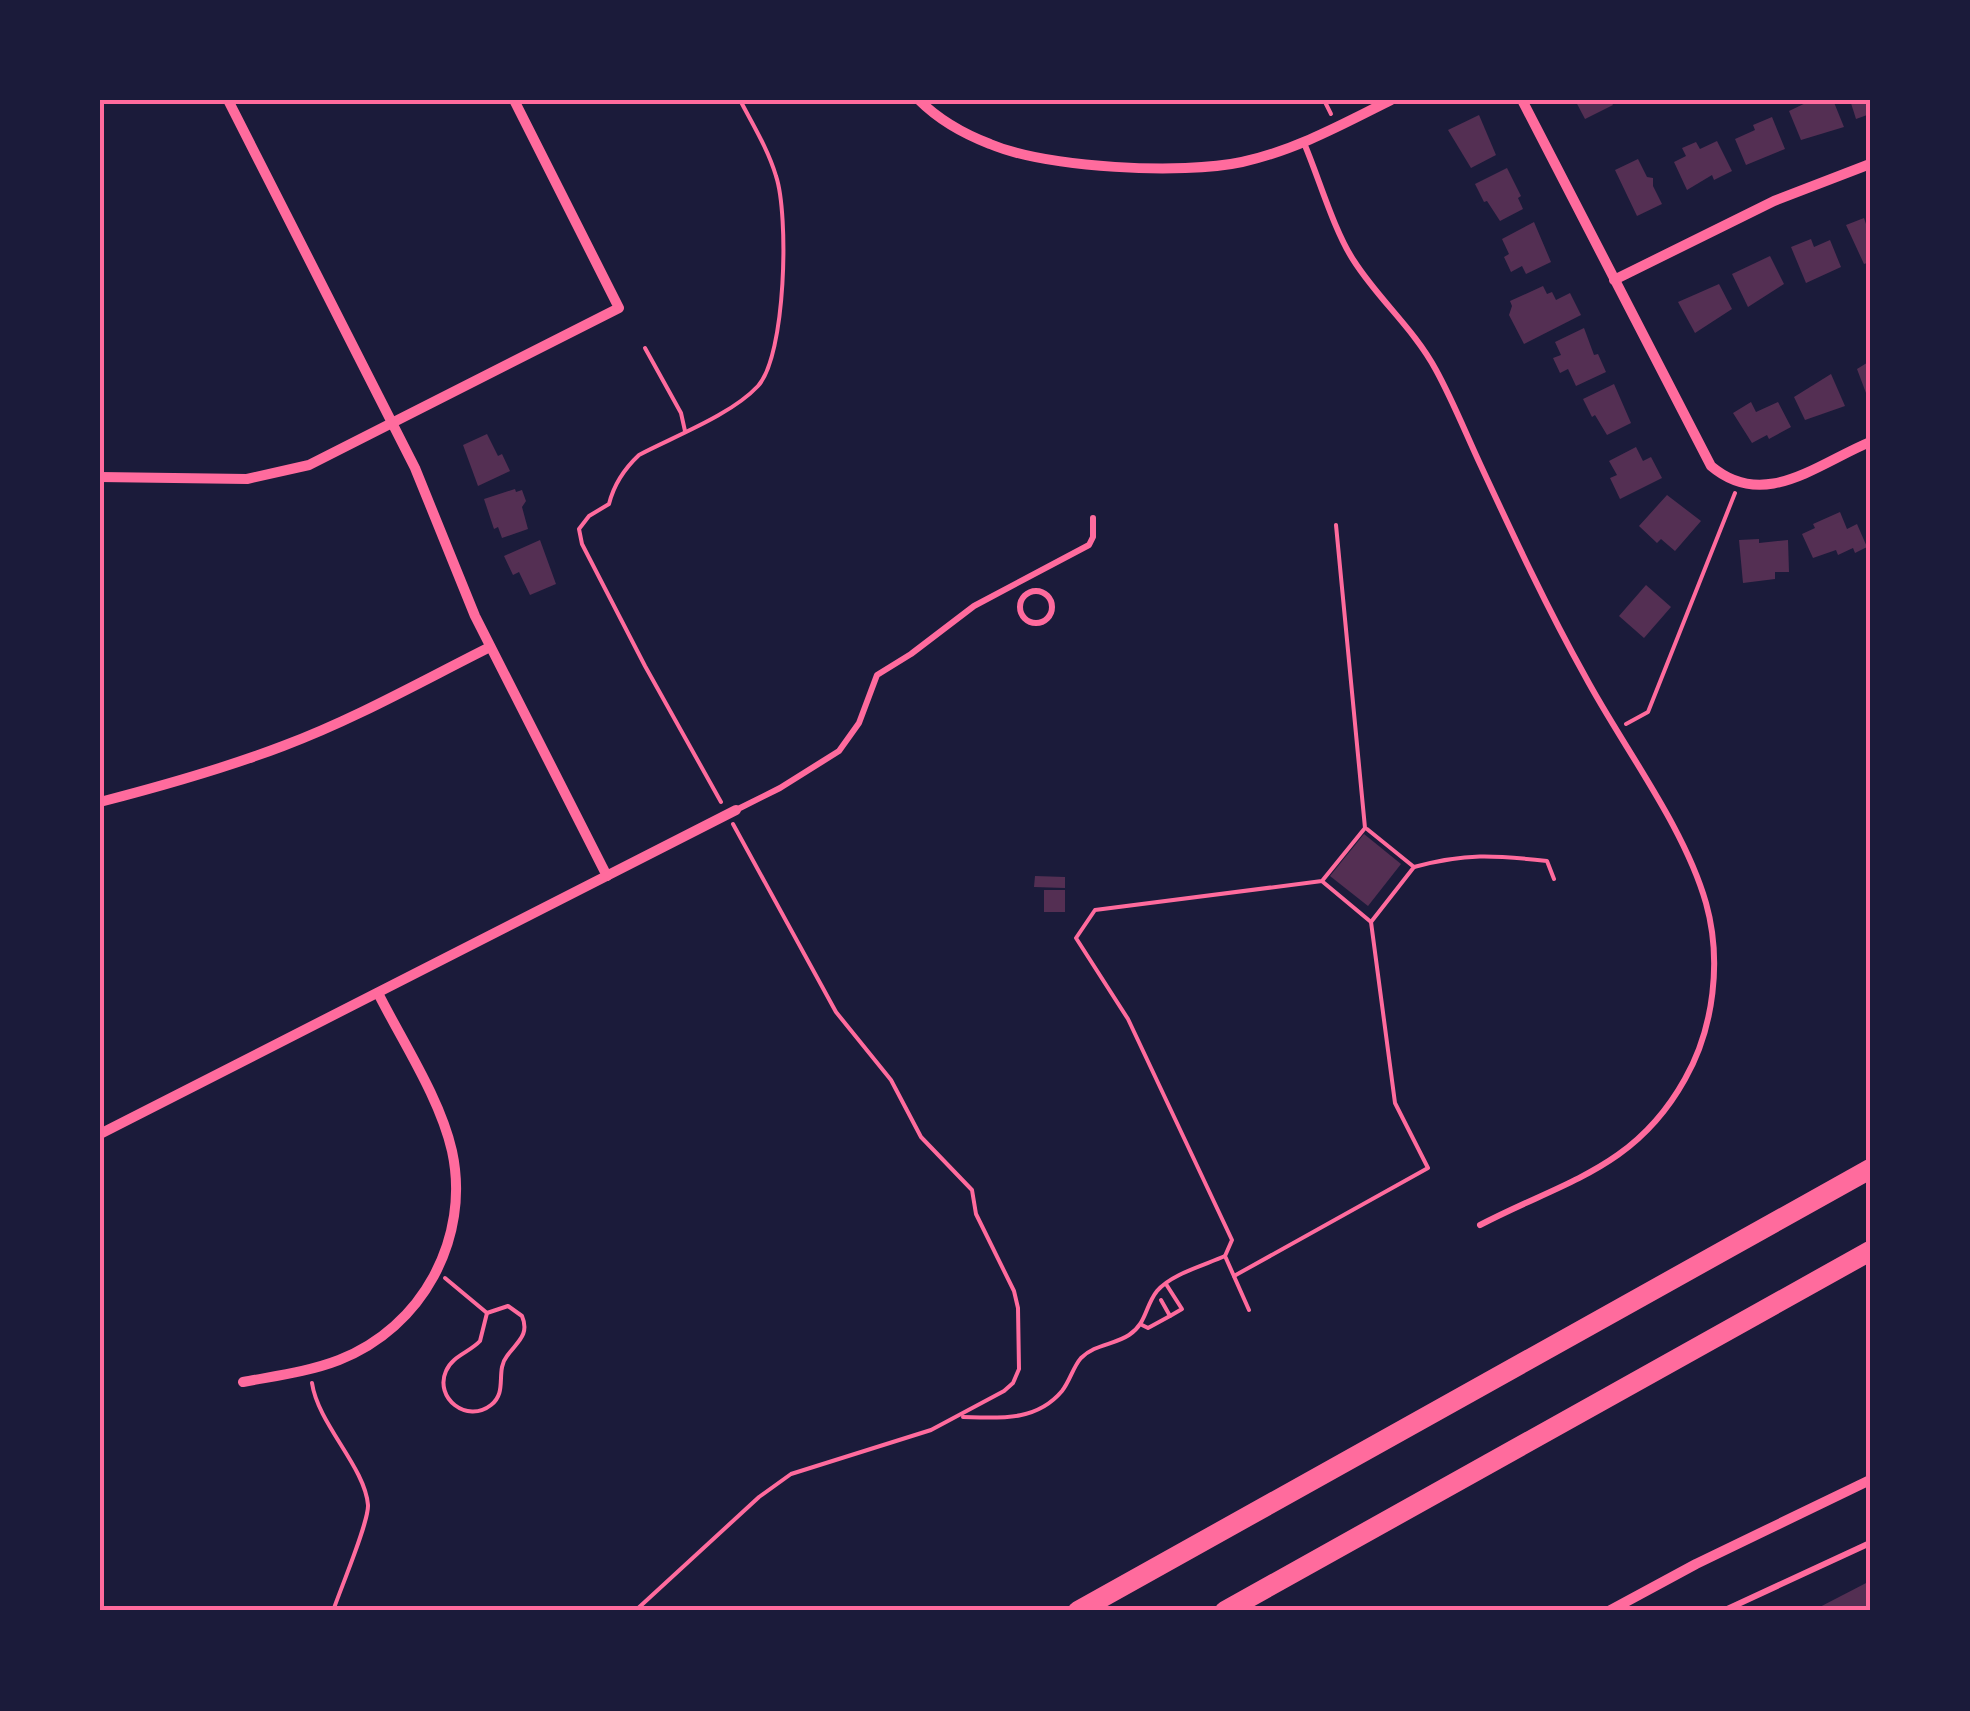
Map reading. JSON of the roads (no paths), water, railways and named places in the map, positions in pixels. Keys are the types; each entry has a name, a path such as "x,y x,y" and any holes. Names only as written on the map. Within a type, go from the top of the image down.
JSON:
{"highway":[{"path":"1078,1611 1870,1169"},
{"path":"1225,1611 1870,1251"}],"street":[{"path":"228,100 392,424 430,502 462,588 490,647 607,876"},
{"path":"100,477 214,481 276,475 319,460 619,308 514,100"},
{"path":"919,100 950,125 993,146 1040,158 1168,170 1240,162 1304,142 1391,100"},
{"path":"1522,100 1711,466 1738,484 1772,486 1870,442"},
{"path":"1614,280 1774,201 1870,164"},
{"path":"100,802 286,746 490,647"},
{"path":"100,1134 732,812"},
{"path":"242,1382 310,1368 364,1348 388,1332 424,1293 450,1238 455,1210 452,1150 436,1107 378,992"},
{"path":"1610,1611 1696,1564 1870,1480"}],"lane":[{"path":"1304,142 1352,258 1416,338 1436,371 1534,578 1689,857 1707,905 1714,955 1706,1030 1677,1092 1658,1120 1626,1152 1581,1179 1480,1225"},
{"path":"732,812 840,751 859,723 877,674 912,654 974,606 1089,545 1093,518"},
{"path":"1023,582 1028,592"},
{"path":"1042,591 1050,598 1052,610 1046,620 1033,623 1022,616 1020,602 1028,592 1042,591"},
{"path":"1723,1611 1870,1543"}]}
